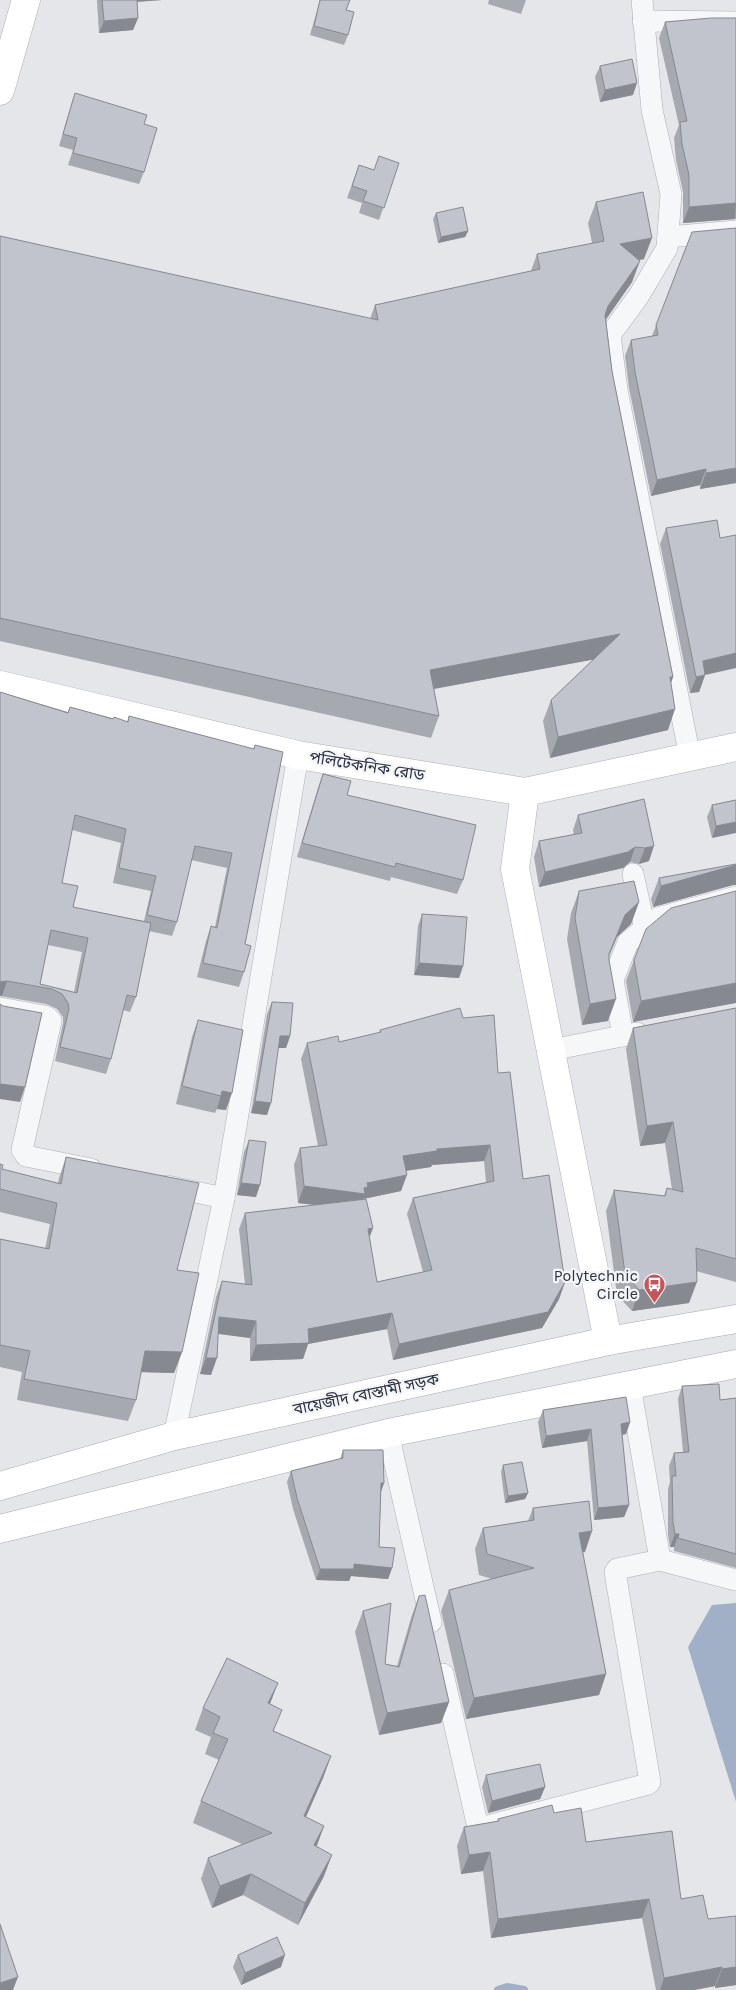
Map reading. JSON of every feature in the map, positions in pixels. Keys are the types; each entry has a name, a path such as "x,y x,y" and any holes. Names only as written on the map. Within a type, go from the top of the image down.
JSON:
{"main road":[{"path":"0,91 26,0"},
{"name":"পলিটেকনিক রোড","path":"0,685 298,755 526,792 736,747"},
{"path":"526,792 515,869 608,1341"},
{"name":"বায়েজীদ বোস্তামী সড়ক","path":"0,1486 174,1436 608,1341 736,1319"},
{"path":"0,1529 388,1432 736,1364"}],"street":[{"path":"690,756 617,390 610,335 638,296 667,248 671,194 652,110 642,10 736,22"},
{"path":"668,237 736,231"},
{"path":"174,1436 224,1198 298,755"},
{"path":"633,874 645,928"},
{"path":"623,1036 613,980 628,942 658,918 736,897"},
{"path":"0,1008 44,1016 51,1021 22,1150 23,1153 26,1156 111,1174"},
{"path":"551,1050 661,1029"},
{"path":"149,1182 224,1198"},
{"path":"630,1385 660,1560"},
{"path":"388,1432 477,1823 480,1826 484,1827 648,1784 650,1780 615,1572 617,1569 660,1560 736,1580"}],"water":[{"path":"736,1603 736,1802 688,1647 712,1605"}],"building":[{"path":"102,0 137,0 138,18 104,21"},
{"path":"320,0 350,0 346,10 354,12 348,35 314,26"},
{"path":"736,18 736,203 689,207 689,175 682,144 680,122 687,121 665,22"},
{"path":"632,59 637,83 605,90 600,66"},
{"path":"75,93 147,115 144,124 157,128 144,172 73,153 77,138 63,134"},
{"path":"379,156 399,163 384,208 363,201 367,191 352,186 359,165 374,170"},
{"path":"643,192 652,238 620,244 640,261 608,306 605,315 612,371 673,677 670,677 675,709 558,737 551,700 620,634 430,670 439,716 0,618 0,236 378,320 375,305 540,269 537,254 604,241 596,202"},
{"path":"463,207 468,231 441,237 436,213"},
{"path":"736,228 736,468 706,473 706,469 657,480 635,372 631,340 658,335 656,325 692,232"},
{"path":"717,520 720,538 736,535 736,653 703,661 705,675 696,677 666,528"},
{"path":"0,692 68,713 70,707 128,722 129,716 254,749 255,745 283,752 245,944 251,946 244,972 203,963 211,926 217,928 232,853 195,846 177,922 147,915 156,876 119,868 126,829 75,815 62,883 78,886 73,907 151,923 136,997 127,995 111,1059 60,1047 69,1009 68,1003 62,994 52,989 7,981 0,982","holes":["51,930 88,938 77,993 40,984"]},
{"path":"323,774 351,781 347,795 476,825 463,880 396,863 395,867 302,843"},
{"path":"644,799 654,846 645,848 635,847 628,852 545,872 539,841 582,833 578,815"},
{"path":"736,800 736,822 716,826 712,805"},
{"path":"736,864 661,886 659,878"},
{"path":"634,881 639,902 625,915 609,954 616,999 590,1004 575,918 579,891"},
{"path":"736,891 736,983 641,1001 634,960 646,929 671,908"},
{"path":"422,914 467,917 463,966 419,963"},
{"path":"272,1002 293,1003 290,1036 280,1036 271,1103 255,1101"},
{"path":"0,1004 42,1013 25,1087 0,1084"},
{"path":"460,1008 463,1018 494,1015 498,1073 510,1072 523,1179 549,1175 565,1282 548,1312 399,1344 392,1313 308,1329 309,1343 256,1345 256,1321 219,1317 217,1358 206,1358 222,1281 252,1285 245,1213 366,1199 373,1228 368,1229 377,1282 432,1270 413,1198 494,1181 490,1145 437,1149 437,1151 403,1156 407,1175 367,1183 368,1187 364,1188 365,1194 304,1186 300,1148 327,1145 307,1043 338,1036 339,1042 381,1032 380,1030"},
{"path":"736,1008 736,1259 696,1248 697,1282 639,1290 625,1274 614,1190 665,1196 667,1188 683,1192 673,1122 647,1126 633,1028"},
{"path":"198,1020 243,1030 232,1093 222,1091 221,1096 182,1086"},
{"path":"249,1140 266,1142 260,1185 241,1183"},
{"path":"66,1157 199,1183 177,1270 199,1273 182,1352 145,1351 136,1400 24,1379 30,1351 0,1345 0,1239 49,1249 57,1203 0,1189 0,1164 3,1165 2,1169 61,1184"},
{"path":"719,1384 720,1400 736,1398 736,1554 678,1538 679,1534 675,1534 673,1522 672,1476 676,1476 674,1453 689,1452 682,1386"},
{"path":"626,1397 630,1422 621,1424 629,1505 598,1508 591,1429 546,1436 543,1410"},
{"path":"343,1450 383,1450 384,1483 381,1483 379,1547 395,1548 392,1568 354,1564 354,1569 320,1569 297,1498 291,1471 343,1458"},
{"path":"522,1462 528,1493 508,1496 503,1465"},
{"path":"589,1501 592,1531 579,1533 606,1674 474,1698 449,1590 534,1568 487,1554 483,1528 534,1520 533,1508"},
{"path":"425,1595 449,1702 387,1713 363,1611 391,1603 385,1664 399,1667 419,1596"},
{"path":"227,1658 278,1683 268,1703 282,1710 273,1731 331,1756 304,1816 324,1826 314,1845 332,1855 305,1903 251,1874 220,1886 208,1858 272,1833 201,1801 228,1739 213,1733 220,1717 203,1708"},
{"path":"540,1764 545,1787 492,1801 486,1775"},
{"path":"552,1805 554,1813 581,1808 586,1842 672,1831 681,1899 703,1895 708,1919 736,1916 736,1967 722,1969 722,1967 664,1978 649,1899 498,1919 490,1852 469,1855 464,1827 499,1821 498,1819"},
{"path":"0,1924 18,1977 0,1983"},
{"path":"277,1937 285,1955 245,1973 238,1955"}],"waterway":[{"path":"498,1990 507,1987 524,1990"}],"place":[{"name":"Polytechnic Circle","path":"654,1303"}]}
